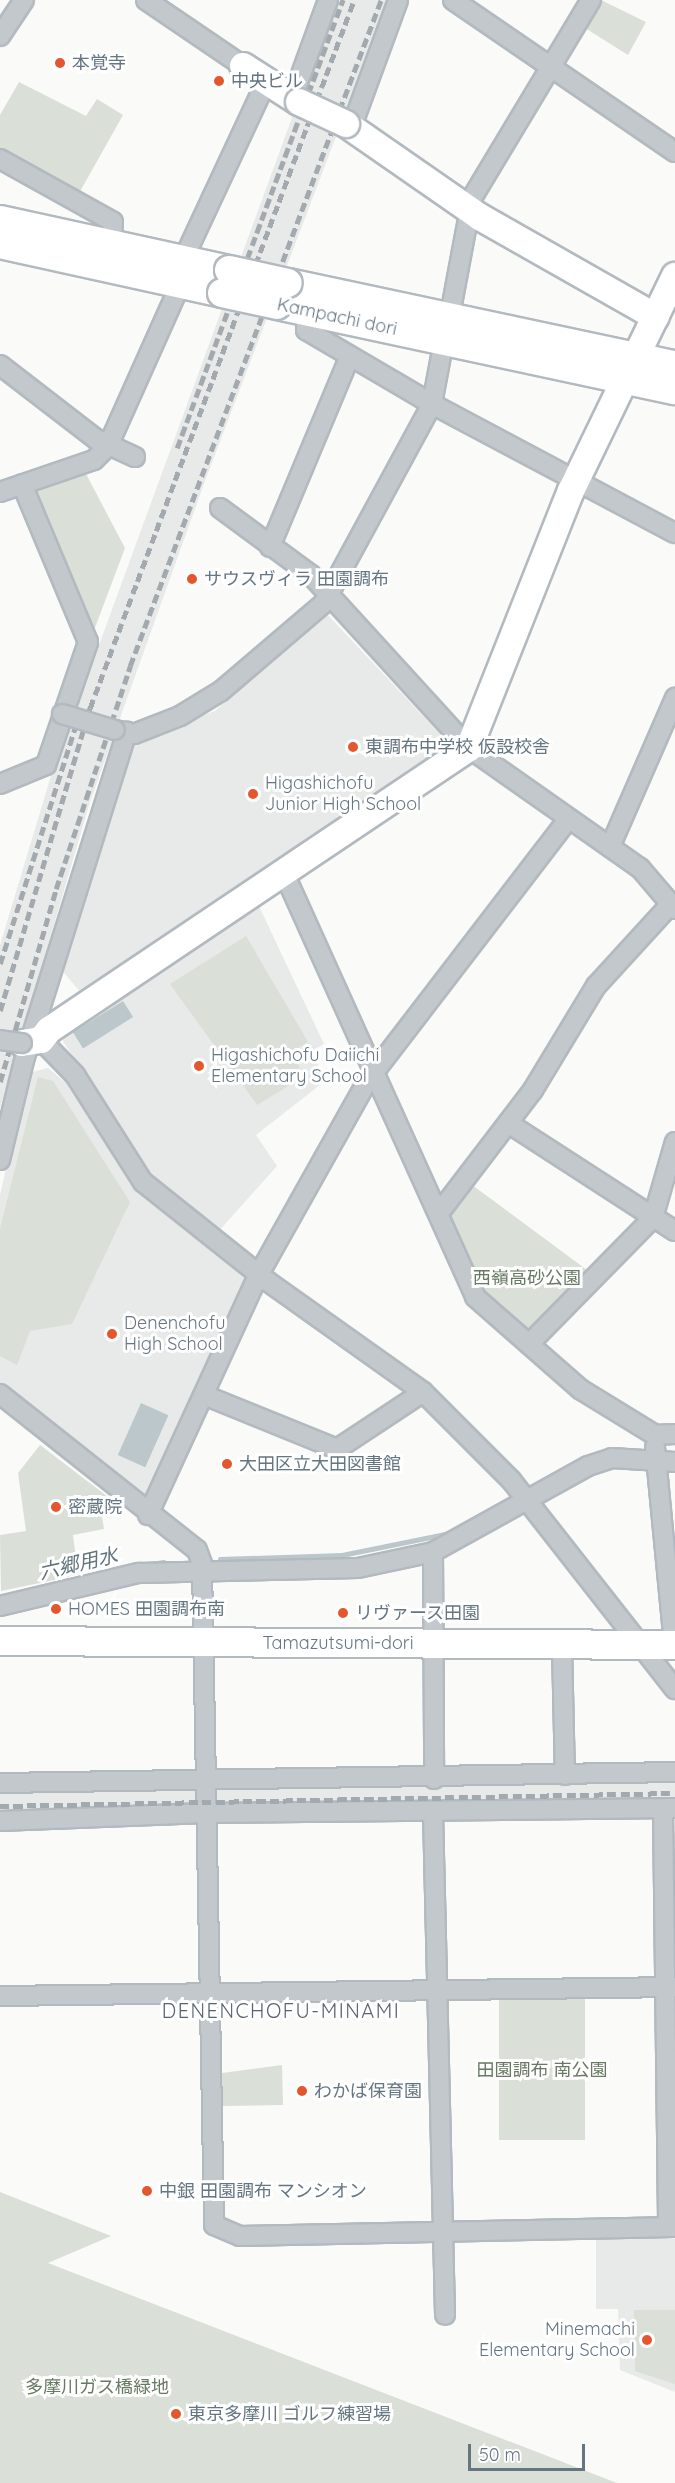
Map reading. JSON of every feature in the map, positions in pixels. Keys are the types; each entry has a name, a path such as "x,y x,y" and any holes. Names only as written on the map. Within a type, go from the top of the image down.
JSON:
{"main road":[{"name":"Kampachi dori","path":"0,220 111,246 182,272"},
{"name":"Kampachi dori","path":"0,244 182,272 447,327 631,368 675,390"},
{"name":"Kampachi dori","path":"283,294 306,310 447,327"},
{"name":"Kampachi dori","path":"631,368 675,365"},
{"name":"Tamazutsumi-dori","path":"0,1641 675,1646"}],"street":[{"path":"0,36 24,0"},
{"path":"146,0 295,100 349,125 470,209 656,317"},
{"path":"295,100 328,0"},
{"path":"349,125 398,0"},
{"path":"453,0 550,69 675,152"},
{"path":"62,714 121,731 180,716 221,691 330,595 432,404 470,209 591,0"},
{"path":"0,492 94,460 108,446 266,82"},
{"path":"0,159 112,222 111,246"},
{"path":"23,1042 284,873 469,748 576,480 675,276"},
{"path":"306,310 306,330 432,404 675,533"},
{"path":"270,547 350,356"},
{"path":"0,365 108,446 135,458"},
{"path":"0,784 46,765 88,642 22,484"},
{"path":"220,508 330,595 469,748 640,868 672,908 596,986 508,1123 439,1213"},
{"path":"610,847 675,699"},
{"path":"0,1160 23,1042 121,731"},
{"path":"148,1515 259,1274 374,1073 568,819"},
{"path":"284,873 476,1298 580,1389 655,1435 675,1434"},
{"path":"23,1042 75,1075 143,1182 259,1274 423,1392 526,1497 675,1689"},
{"path":"508,1123 675,1231"},
{"path":"529,1344 653,1218 675,1142"},
{"path":"204,1395 337,1449 423,1392"},
{"path":"0,1394 148,1515 197,1550 201,1575 203,1643 204,1783 206,1812 213,2220 218,2228 240,2236 671,2227 669,1808 433,1812 206,1812 0,1821"},
{"path":"655,1435 666,1461 671,1526 675,1646"},
{"path":"0,1606 139,1573 201,1575 358,1568 433,1551 491,1524 526,1497 612,1458 666,1461"},
{"path":"433,1551 434,1779"},
{"path":"562,1646 565,1775"},
{"path":"0,1783 204,1783 675,1772"},
{"path":"433,1812 445,2315"},
{"path":"0,1996 669,1988"}],"shaded area":[{"path":"335,0 388,0 205,481 90,802 0,1108 0,945 50,779"},
{"name":"Higashichofu Junior High School","path":"326,613 456,751 83,995 58,966 133,740 215,711"},
{"name":"Higashichofu Daiichi Elementary School","path":"257,902 324,1044 312,1051 325,1081 256,1135 277,1166 217,1233 144,1170 63,1041 65,1030"},
{"path":"123,1001 133,1017 83,1048 73,1032"},
{"name":"Denenchofu High School","path":"48,1068 66,1083 130,1179 247,1281 145,1502 0,1386 0,1195 28,1073"},
{"path":"141,1403 168,1415 145,1467 118,1455"},
{"path":"675,1775 675,1803 0,1812 0,1789"},
{"name":"Minemachi Elementary School","path":"596,2239 675,2239 675,2392 620,2370 618,2309 596,2309"}],"green space":[{"path":"601,0 646,22 628,55 585,28"},
{"path":"19,82 86,116 97,99 123,115 78,195 0,153 0,115"},
{"path":"85,472 125,548 93,633 33,490"},
{"path":"246,936 308,1042 293,1051 303,1077 257,1105 170,984"},
{"path":"38,1077 53,1081 130,1202 72,1324 30,1331 17,1365 0,1356 0,1229"},
{"name":"西嶺高砂公園","path":"468,1182 591,1273 530,1336 481,1293 447,1214"},
{"name":"密蔵院","path":"40,1445 112,1500 114,1514 102,1516 104,1529 73,1535 78,1575 1,1591 0,1535 26,1531 18,1473"},
{"name":"田園調布 南公園","path":"499,1998 585,1998 585,2140 499,2140"},
{"path":"282,2065 283,2105 222,2106 222,2073"},
{"name":"東京多摩川 ゴルフ練習場","path":"0,2192 111,2236 48,2263 617,2483 0,2483"},
{"path":"634,2310 675,2310 675,2384 635,2371"}],"waterway":[{"path":"220,1559 342,1555 450,1533"},
{"name":"六郷用水","path":"108,1572 163,1562"}],"railway":[{"path":"177,448 343,0"},
{"path":"0,1011 90,708 354,0"},
{"path":"0,1082 56,889 130,666 381,0"},
{"path":"0,964 78,718"},
{"path":"0,1806 675,1793"}],"place":[{"name":"本覚寺","path":"60,63"},
{"name":"中央ビル","path":"219,81"},
{"name":"サウスヴィラ 田園調布","path":"192,579"},
{"name":"東調布中学校 仮設校舎","path":"353,747"},
{"name":"Higashichofu Junior High School","path":"253,794"},
{"name":"Higashichofu Daiichi Elementary School","path":"199,1066"},
{"name":"Denenchofu High School","path":"112,1334"},
{"name":"大田区立大田図書館","path":"227,1464"},
{"name":"密蔵院","path":"56,1507"},
{"name":"HOMES 田園調布南","path":"56,1609"},
{"name":"リヴァース田園","path":"343,1613"},
{"name":"わかば保育園","path":"302,2091"},
{"name":"中銀 田園調布 マンシオン","path":"147,2191"},
{"name":"Minemachi Elementary School","path":"647,2340"},
{"name":"東京多摩川 ゴルフ練習場","path":"176,2414"}],"district":[{"name":"DENENCHOFU-MINAMI","path":"281,2010"}],"park label":[{"name":"多摩川ガス橋緑地","path":"97,2387"}]}
